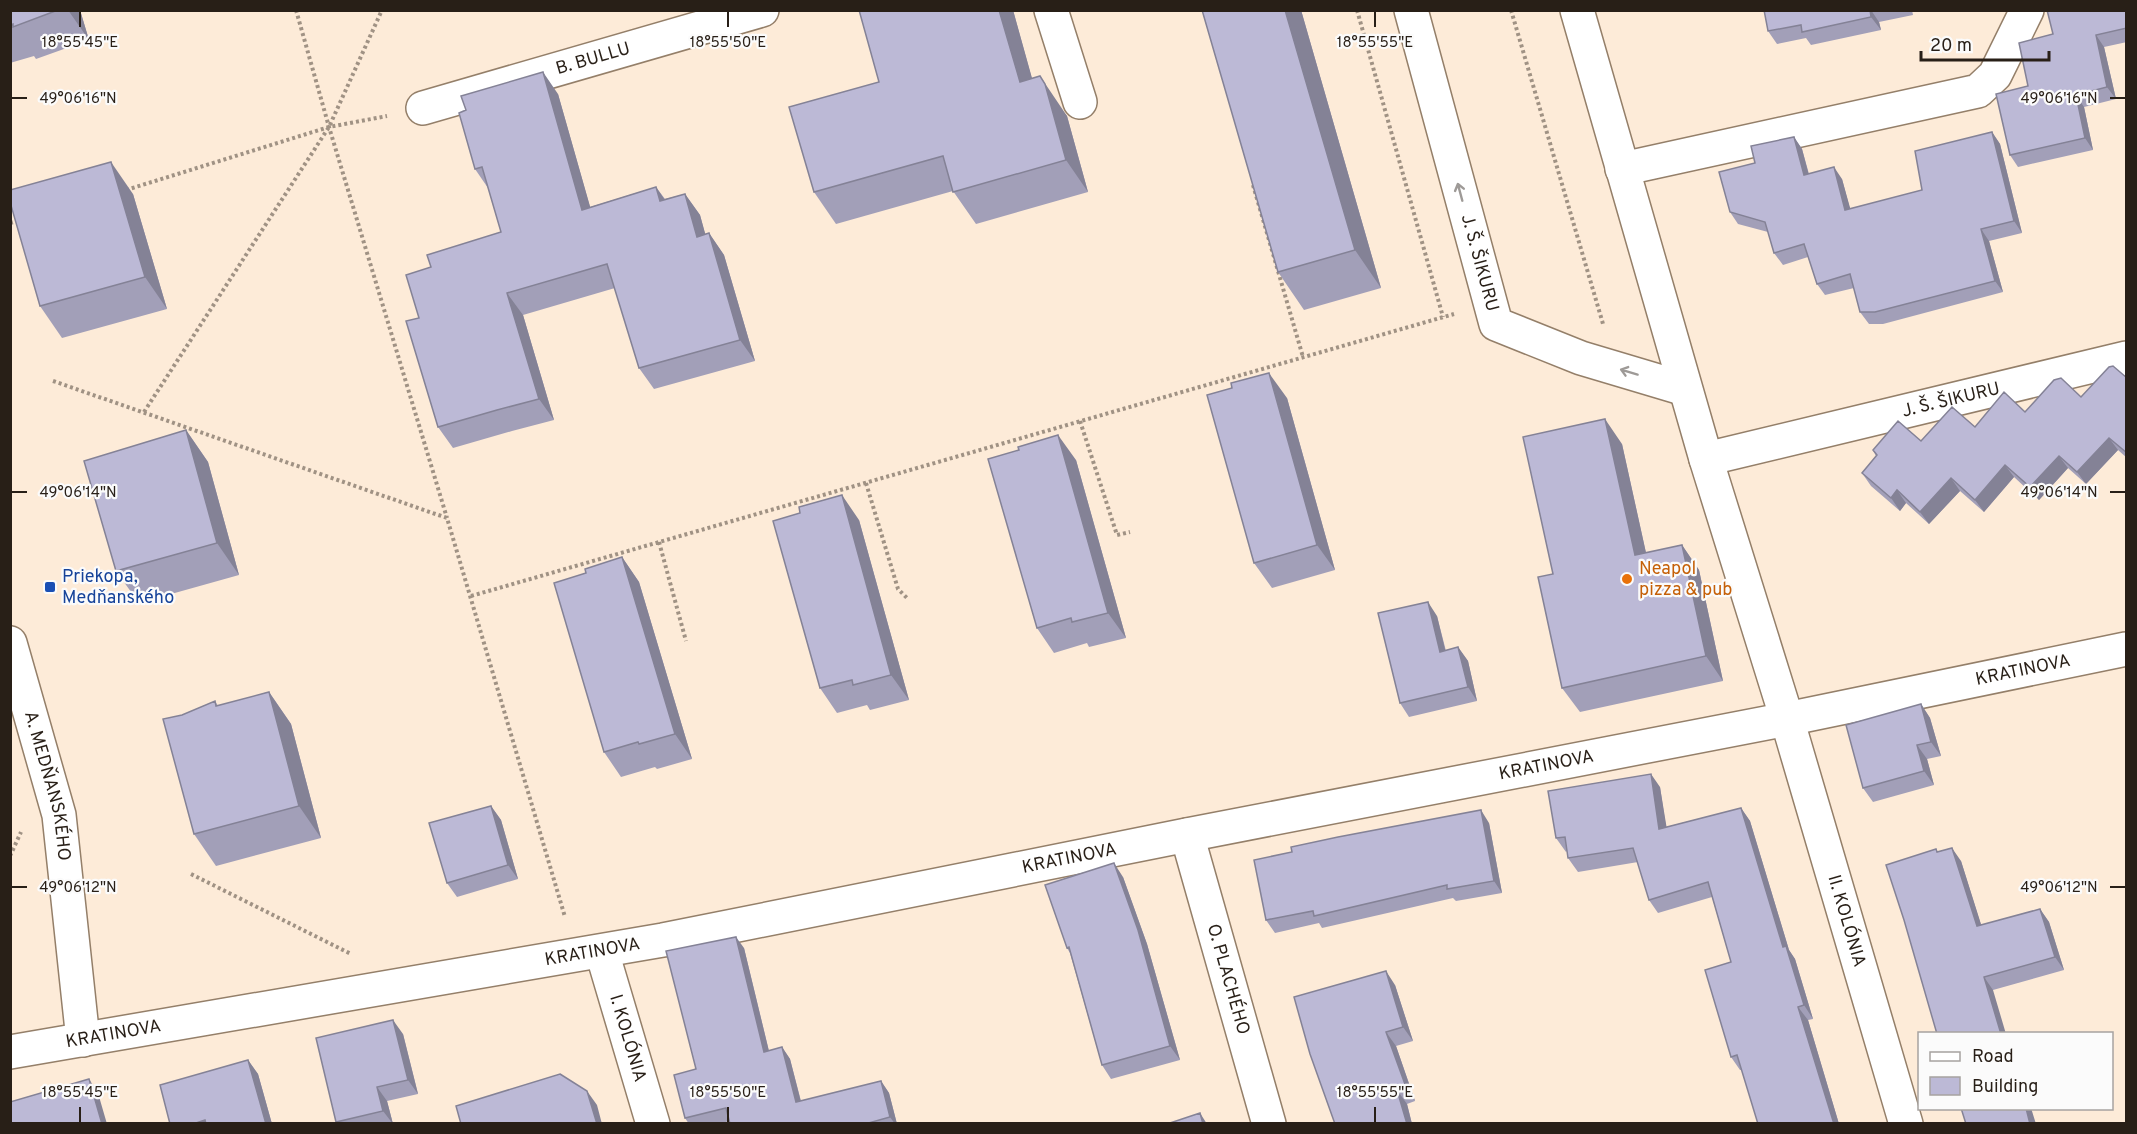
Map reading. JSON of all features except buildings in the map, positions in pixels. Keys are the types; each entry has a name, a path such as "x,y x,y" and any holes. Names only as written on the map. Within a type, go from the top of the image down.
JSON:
{"street":[{"name":"B. BULLU","path":"423,108 762,10"},
{"path":"1051,10 1080,102"},
{"name":"J. Š. ŠIKURU","path":"1411,10 1496,324 1581,358 1685,389"},
{"path":"1577,10 1685,389 1787,719"},
{"path":"1622,169 1978,91 1995,75 2028,10"},
{"name":"J. Š. ŠIKURU","path":"1706,459 2127,358"},
{"name":"A. MEDŇANSKÉHO","path":"10,643 59,815 83,1040"},
{"name":"KRATINOVA","path":"10,1052 602,952 1187,835 1787,719 2127,649"},
{"name":"II. KOLÓNIA","path":"1787,719 1906,1124"},
{"name":"O. PLACHÉHO","path":"1187,835 1269,1124"},
{"name":"I. KOLÓNIA","path":"602,952 653,1124"}],"path":[{"path":"296,10 567,926"},
{"path":"144,412 329,127 382,10"},
{"path":"1357,10 1443,317"},
{"path":"1511,10 1616,369"},
{"path":"125,191 329,127 423,108"},
{"path":"1251,178 1302,357"},
{"path":"10,223 22,220"},
{"path":"471,596 1490,304"},
{"path":"53,381 447,518"},
{"path":"1080,421 1117,535 1130,532"},
{"path":"866,483 898,590 907,598"},
{"path":"659,542 686,641"},
{"path":"10,856 21,831 18,822"},
{"path":"191,874 359,957"}],"place":[{"name":"Neapol pizza & pub","path":"1627,579"},
{"name":"Priekopa, Medňanského","path":"50,587"}]}
